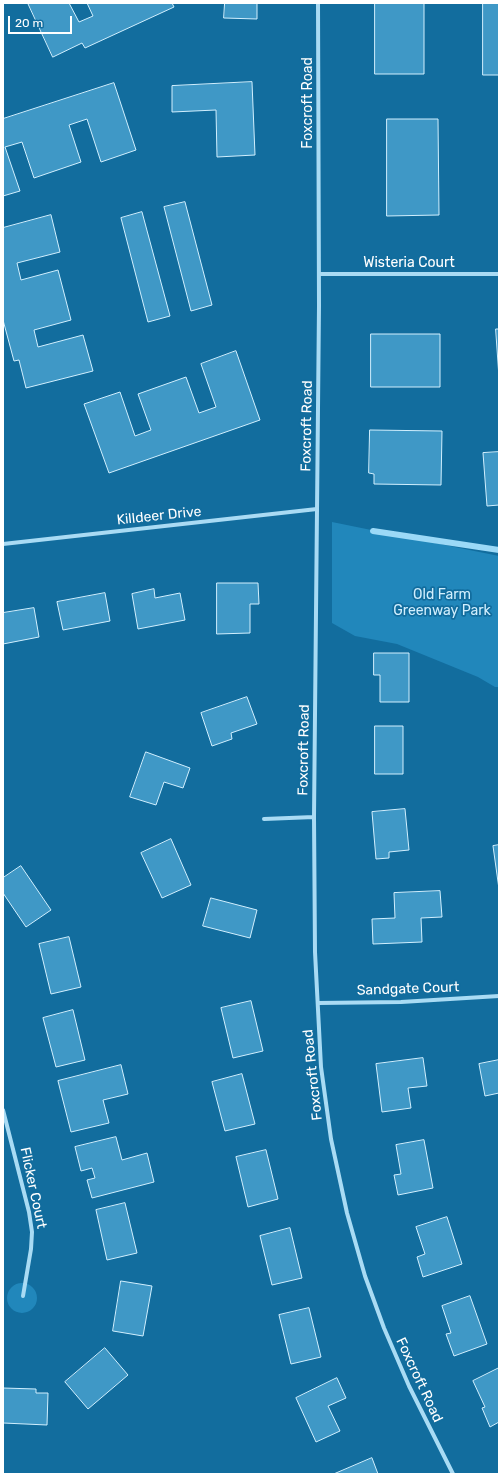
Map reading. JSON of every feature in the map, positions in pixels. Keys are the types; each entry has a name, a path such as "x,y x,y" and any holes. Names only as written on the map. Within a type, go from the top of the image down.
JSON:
{"street":[{"name":"Foxcroft Road","path":"318,3 319,274 314,817 315,952 321,1067 331,1139 347,1213 363,1269 384,1328 409,1386 453,1474"},
{"name":"Wisteria Court","path":"319,274 499,274"},
{"name":"Killdeer Drive","path":"3,544 317,509"},
{"path":"264,820 314,817"},
{"name":"Sandgate Court","path":"318,1002 401,1002 499,996"},
{"name":"Flicker Court","path":"3,1110 29,1212 32,1232 32,1249 23,1296"}],"green space":[{"name":"Old Farm Greenway Park","path":"332,522 499,556 499,687 495,687 478,677 397,644 355,636 332,623"},
{"path":"22,1283 33,1287 37,1298 33,1309 22,1313 11,1309 7,1298 11,1287"}],"building":[{"path":"28,3 69,3 79,22 93,16 87,3 172,3 174,7 85,48 82,43 53,57"},
{"path":"225,3 257,3 257,19 224,18"},
{"path":"375,3 424,3 424,74 375,74"},
{"path":"483,3 499,3 499,75 483,75"},
{"path":"252,82 255,155 217,157 216,110 172,112 172,86"},
{"path":"114,83 136,150 101,162 87,119 69,125 81,162 34,178 22,142 5,147 20,191 3,196 3,119"},
{"path":"387,119 438,119 439,215 387,216"},
{"path":"185,202 212,305 191,311 164,207"},
{"path":"142,212 170,316 148,322 121,218"},
{"path":"51,215 60,252 17,263 21,280 58,270 71,320 34,330 38,347 83,335 93,371 26,388 19,360 14,361 3,320 3,228"},
{"path":"496,329 499,329 499,377"},
{"path":"371,334 440,334 440,387 371,387"},
{"path":"236,351 260,420 109,473 84,404 120,392 135,436 151,430 138,394 186,377 199,413 216,407 201,364"},
{"path":"370,430 442,431 441,485 374,484 374,474 369,473"},
{"path":"499,452 499,505 487,506 483,453"},
{"path":"217,583 258,583 259,604 250,604 250,633 217,634"},
{"path":"154,589 155,598 180,593 185,620 138,629 132,594"},
{"path":"105,593 110,621 63,630 57,602"},
{"path":"34,608 39,637 3,644 3,613"},
{"path":"374,653 409,653 409,702 380,702 380,675 374,675"},
{"path":"247,697 257,724 231,733 232,739 212,746 201,713"},
{"path":"375,726 403,726 403,774 375,774"},
{"path":"146,752 190,768 183,788 164,782 156,805 130,797"},
{"path":"405,809 409,850 389,852 389,858 376,859 372,812"},
{"path":"171,839 191,885 162,898 141,853"},
{"path":"499,845 499,889 493,846"},
{"path":"21,866 51,910 26,927 3,893 3,878"},
{"path":"440,891 442,917 421,918 422,942 373,944 372,919 395,918 394,893"},
{"path":"211,898 257,910 250,938 203,926"},
{"path":"69,937 81,987 51,994 39,944"},
{"path":"251,1001 263,1051 233,1058 221,1008"},
{"path":"73,1010 85,1060 56,1067 43,1018"},
{"path":"423,1058 427,1086 408,1088 411,1108 382,1112 376,1064"},
{"path":"499,1060 499,1093 485,1096 479,1064"},
{"path":"121,1065 128,1094 103,1100 109,1123 71,1132 58,1081"},
{"path":"242,1074 255,1124 225,1131 212,1082"},
{"path":"116,1137 122,1160 147,1153 154,1182 92,1198 87,1180 95,1178 92,1168 81,1171 75,1147"},
{"path":"424,1140 433,1188 398,1195 394,1175 401,1174 396,1145"},
{"path":"266,1150 278,1199 248,1207 236,1157"},
{"path":"125,1203 137,1253 107,1260 96,1210"},
{"path":"447,1217 462,1264 423,1277 417,1257 425,1254 416,1227"},
{"path":"290,1228 302,1278 272,1285 260,1236"},
{"path":"121,1281 152,1286 143,1336 113,1331"},
{"path":"470,1296 487,1344 454,1356 446,1334 451,1333 442,1306"},
{"path":"309,1308 321,1357 291,1364 279,1315"},
{"path":"105,1348 128,1375 88,1409 65,1382"},
{"path":"499,1368 499,1422 490,1427 482,1408 485,1407 473,1381"},
{"path":"337,1378 346,1398 328,1406 340,1431 316,1442 296,1398"},
{"path":"3,1388 36,1389 36,1393 48,1393 47,1425 3,1423"},
{"path":"372,1458 378,1474 334,1474"}],"waterway":[{"path":"373,531 499,550"}]}
